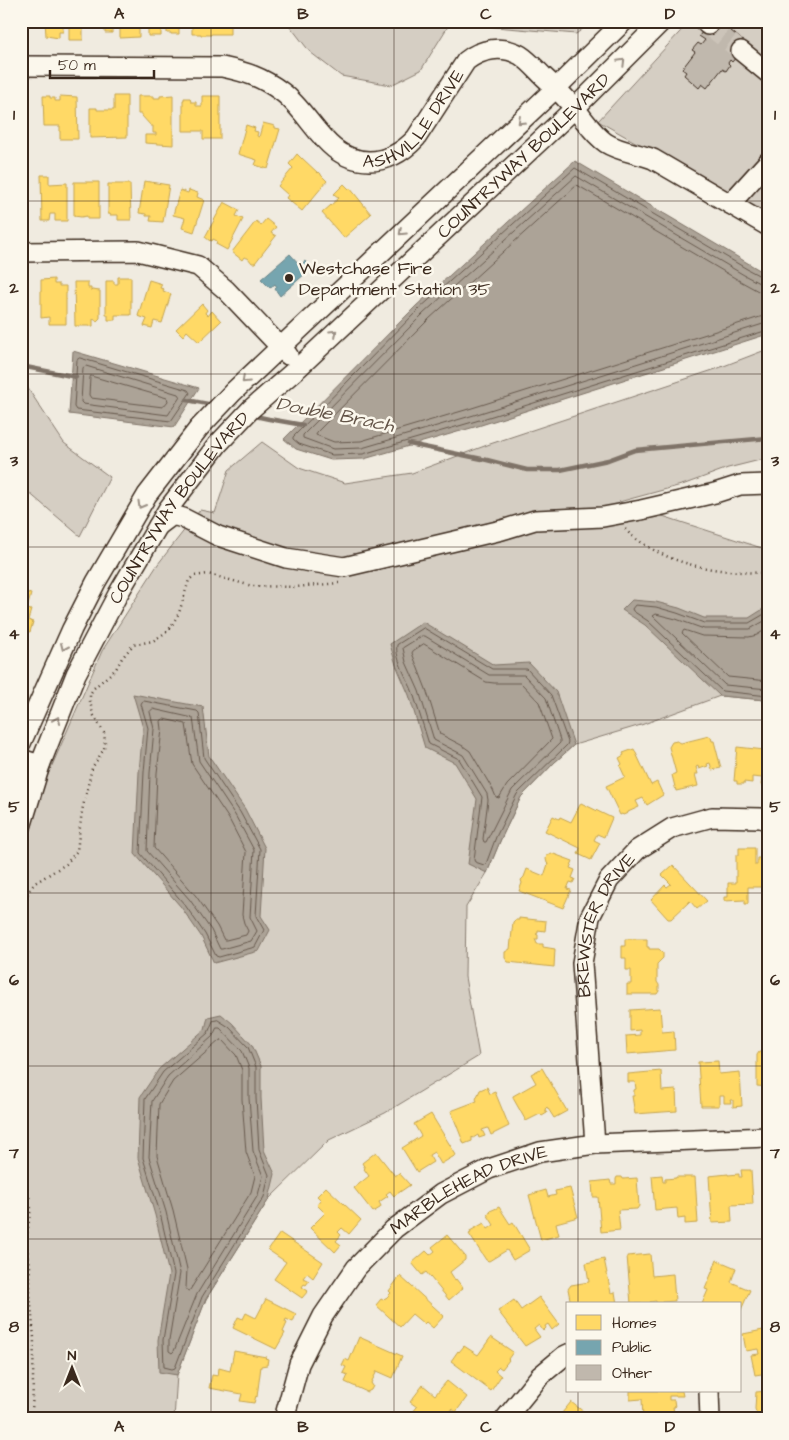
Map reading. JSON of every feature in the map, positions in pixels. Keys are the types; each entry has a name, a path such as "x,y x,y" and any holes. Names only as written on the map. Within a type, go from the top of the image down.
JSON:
{"street":[{"name":"COUNTRYWAY BOULEVARD","path":"21,743 76,621 96,582 147,495 199,428 280,346 556,88 624,21"},
{"name":"COUNTRYWAY BOULEVARD","path":"21,827 40,765 76,674 118,594 168,509 218,444 250,409 299,367 575,108 662,21"},
{"name":"ASHVILLE DRIVE","path":"21,66 222,67 248,72 283,93 332,147 346,156 359,161 374,161 386,159 408,147 416,138 466,61 484,51 508,50 520,55 556,88 575,108 594,133 607,143 621,150 653,159 768,226"},
{"path":"741,51 768,74"},
{"path":"730,204 768,162"},
{"path":"21,252 138,251 198,266 226,290 299,367"},
{"path":"158,526 170,517 176,516 218,536 286,558 344,567 502,530 535,520 603,518 715,493 740,484 768,484"},
{"path":"183,518 179,502 184,489"},
{"path":"21,759 40,765"},
{"name":"BREWSTER DRIVE","path":"595,1144 582,963 590,917 609,880 637,850 672,828 712,817 761,818 768,821"},
{"name":"MARBLEHEAD DRIVE","path":"284,1419 299,1364 323,1316 356,1268 394,1229 441,1194 489,1169 540,1152 595,1144 768,1137"},
{"path":"505,1419 540,1376 566,1355"},
{"path":"709,1392 710,1419"}],"path":[{"path":"617,515 631,536 653,550 674,560 705,568 734,572 768,573"},
{"path":"21,939 28,892 34,883 66,864 77,850 82,811 92,768 104,749 105,742 104,733 93,714 90,694 94,688 116,669 133,645 153,640 169,630 179,613 189,580 194,576 208,574 252,586 296,587 340,583"},
{"path":"21,1063 24,1075 21,1110"},
{"path":"21,1133 24,1177 31,1207 26,1242 30,1265 30,1294 34,1338 32,1419"}],"shaded area":[{"path":"286,21 593,21 576,34 450,23 421,70 391,85 341,76 310,52"},
{"path":"690,21 768,21 768,217 598,121"},
{"path":"768,349 768,458 728,468 685,484 619,502 768,550 768,701 720,696 641,725 574,745 521,797 487,873 466,907 465,977 479,1056 385,1113 329,1140 269,1199 206,1299 177,1375 174,1419 21,1419 21,871 37,800 102,651 158,564 200,510 215,513 229,470 262,442 299,468 345,483 412,473 490,444 716,369"},
{"path":"21,380 64,443 110,477 80,536 21,486"}],"water":[{"path":"575,161 768,275 768,334 478,426 364,459 331,460 296,449 284,439 416,306"},
{"path":"73,351 199,388 174,427 69,414"},
{"path":"632,600 656,602 679,608 704,618 749,618 768,606 768,701 720,696 645,625 622,610"},
{"path":"423,622 494,665 529,663 556,692 574,745 521,797 487,873 468,864 477,799 455,763 425,748 409,695 396,665 390,644"},
{"path":"133,694 203,707 209,756 245,809 265,848 261,916 270,930 259,951 214,963 201,936 181,907 135,854 143,728"},
{"path":"221,1014 252,1045 261,1066 264,1150 275,1174 269,1199 206,1299 177,1375 159,1372 158,1340 169,1274 155,1215 138,1158 140,1097 159,1069 205,1029 208,1017"}],"building: Homes":[{"path":"45,21 83,21 83,40 69,40 69,27 63,27 63,32 59,32 59,38 46,36"},
{"path":"98,21 132,21 132,24 139,24 139,37 120,38 120,28 112,28 112,33 105,33 105,28 98,28"},
{"path":"148,21 179,21 179,34 171,34 167,33 167,30 161,30 161,36 148,36"},
{"path":"192,21 230,21 230,34 192,34"},
{"path":"173,95 173,145 145,143 145,135 156,135 156,133 153,133 153,126 142,114 138,114 138,96 160,98 160,96"},
{"path":"43,96 55,98 55,101 60,101 60,96 77,97 78,139 60,139 60,126 44,126"},
{"path":"114,96 127,96 127,137 90,138 90,108 114,110"},
{"path":"202,96 220,96 220,139 203,139 203,131 183,131 184,98 190,98 191,102 196,102 196,106 202,106"},
{"path":"263,123 280,129 268,169 255,165 257,160 238,154 246,125 255,128 254,131 258,132 257,136 259,137"},
{"path":"297,154 327,181 302,211 286,198 288,195 278,186 293,168 289,164"},
{"path":"41,175 49,175 49,184 67,183 67,221 55,221 55,214 50,214 49,221 42,221"},
{"path":"144,181 169,185 163,222 150,221 151,216 139,213"},
{"path":"74,182 99,182 99,219 87,219 87,216 74,216"},
{"path":"108,184 130,184 131,220 118,220 118,215 108,214"},
{"path":"344,184 350,188 371,214 344,238 322,213 339,198 334,194"},
{"path":"180,190 188,193 189,190 198,193 197,197 204,200 194,232 182,228 185,218 173,215"},
{"path":"224,202 239,210 236,216 243,219 227,250 216,244 217,241 213,239 210,241 205,237"},
{"path":"266,219 276,227 271,233 276,236 255,263 244,257 242,260 232,252 256,221 261,225"},
{"path":"118,277 131,277 131,315 115,315 115,320 108,320 108,315 106,315 106,281 114,281 114,284 118,284"},
{"path":"54,279 54,284 66,286 66,324 49,324 49,317 41,318 41,280"},
{"path":"149,280 162,284 160,288 171,294 162,323 154,321 152,328 144,326 147,319 138,316"},
{"path":"74,282 88,282 88,288 91,288 91,291 100,291 100,318 97,321 93,319 93,326 75,326"},
{"path":"202,304 207,310 205,313 208,316 212,311 221,321 199,342 187,331 183,336 176,329"},
{"path":"21,591 31,594 27,609 31,610 28,620 33,622 30,632 21,630"},
{"path":"709,736 714,741 721,768 712,770 710,763 707,764 708,766 699,769 698,766 696,767 698,774 695,774 698,786 676,791 672,775 676,773 669,747 672,742 677,741 681,743"},
{"path":"766,738 768,739 768,785 761,785 762,778 752,777 752,783 744,782 744,784 737,784 737,781 734,781 737,747 765,750"},
{"path":"634,749 651,785 657,782 663,795 647,805 643,798 636,801 639,807 620,815 606,786 625,777 619,758 624,755 623,753"},
{"path":"581,803 612,818 604,837 597,834 594,840 600,843 591,860 578,854 580,848 545,831 553,816 571,822"},
{"path":"739,848 755,848 755,865 757,865 757,858 765,858 765,853 768,853 768,887 748,887 748,904 745,904 745,900 724,901 724,897 728,897 728,883 736,883 736,855 739,855"},
{"path":"551,853 573,861 570,868 575,870 572,878 575,879 573,883 570,882 567,889 571,890 563,908 519,891 522,883 521,880 527,869 544,876 548,864 547,855"},
{"path":"673,865 707,901 697,909 690,901 671,919 668,919 651,900 665,885 667,887 671,884 662,875"},
{"path":"519,918 546,921 545,931 538,930 536,934 538,939 535,939 537,944 543,944 543,947 555,949 554,967 508,962 505,958 505,952 510,949 513,922 519,920"},
{"path":"625,939 647,939 647,947 649,949 659,949 663,953 663,958 657,964 659,991 657,994 627,994 627,984 631,984 631,970 626,970 626,958 622,958 622,946 625,946"},
{"path":"660,1008 662,1032 674,1031 675,1050 627,1054 626,1036 640,1035 640,1030 630,1031 630,1010"},
{"path":"759,1052 768,1056 768,1087 757,1086 757,1055"},
{"path":"718,1061 719,1074 740,1072 742,1106 733,1107 733,1100 730,1100 731,1103 724,1103 724,1096 719,1096 719,1106 701,1106 698,1062"},
{"path":"542,1068 567,1111 554,1118 547,1107 545,1109 547,1113 542,1116 540,1114 526,1121 513,1096 536,1083 531,1074"},
{"path":"661,1071 662,1091 676,1090 677,1111 635,1114 632,1096 634,1096 634,1090 636,1089 635,1082 628,1082 628,1074"},
{"path":"487,1087 490,1094 495,1092 509,1126 491,1135 488,1128 482,1130 485,1136 479,1138 478,1135 472,1137 472,1141 464,1144 451,1111 477,1101 480,1090"},
{"path":"431,1114 456,1155 441,1164 434,1152 429,1155 433,1162 417,1172 402,1148 421,1136 414,1124"},
{"path":"376,1152 395,1176 399,1173 410,1185 394,1196 390,1191 386,1194 388,1196 379,1202 380,1208 373,1212 354,1188 369,1176 362,1163"},
{"path":"741,1170 751,1170 753,1204 731,1205 732,1222 712,1223 709,1176 739,1174 739,1177 742,1177"},
{"path":"662,1175 663,1182 665,1182 665,1179 676,1177 695,1177 698,1223 685,1224 685,1218 678,1219 677,1208 655,1210 652,1176"},
{"path":"617,1177 622,1177 623,1179 637,1178 639,1206 637,1209 618,1210 620,1230 601,1232 598,1197 593,1197 592,1182 610,1180 611,1184 616,1184"},
{"path":"326,1187 361,1220 349,1234 342,1228 338,1232 341,1235 336,1241 341,1245 335,1252 310,1228 325,1213 317,1205 321,1200 317,1196"},
{"path":"570,1188 578,1217 556,1223 559,1235 541,1240 529,1195 546,1190 548,1197 556,1195 555,1191"},
{"path":"499,1207 510,1224 513,1222 530,1250 513,1260 507,1250 489,1261 486,1260 469,1234 471,1233 470,1231 484,1223 488,1229 494,1225 487,1214"},
{"path":"280,1233 323,1262 313,1278 307,1273 303,1278 309,1281 302,1287 308,1291 302,1298 274,1279 286,1262 268,1250"},
{"path":"447,1235 465,1256 465,1260 450,1272 463,1288 449,1300 426,1272 422,1275 412,1263 426,1251 430,1255 435,1251 432,1247"},
{"path":"650,1254 652,1276 673,1274 675,1301 631,1302 627,1256"},
{"path":"604,1259 611,1293 615,1292 617,1302 571,1302 568,1289 571,1285 589,1282 586,1263"},
{"path":"717,1260 736,1268 731,1282 750,1290 742,1308 742,1302 703,1302 708,1290 705,1289"},
{"path":"400,1276 444,1316 433,1328 426,1322 424,1324 412,1314 400,1327 376,1305 381,1299 383,1300 391,1293 389,1291"},
{"path":"539,1297 559,1324 552,1330 548,1324 543,1331 539,1325 534,1329 540,1337 525,1346 498,1311 514,1300 521,1310"},
{"path":"266,1299 296,1314 293,1322 286,1319 285,1322 287,1323 283,1332 285,1333 276,1349 233,1328 238,1317 243,1319 246,1313 256,1318"},
{"path":"768,1329 768,1373 755,1375 751,1355 759,1354 758,1349 746,1351 743,1334"},
{"path":"359,1337 402,1356 393,1378 377,1371 371,1383 373,1386 367,1392 345,1382 348,1375 343,1373 346,1367 342,1365 345,1359 349,1361"},
{"path":"491,1337 513,1352 502,1369 499,1367 495,1371 501,1376 491,1391 451,1361 464,1346 478,1355"},
{"path":"234,1351 268,1359 267,1365 261,1366 257,1397 254,1403 240,1401 242,1394 209,1388 212,1375 218,1376 219,1368 230,1371"},
{"path":"447,1381 467,1397 456,1412 452,1409 448,1415 452,1419 415,1419 417,1416 412,1413 417,1407 410,1402 423,1385 435,1395"},
{"path":"768,1391 768,1419 750,1419 750,1417 758,1417 755,1409 756,1392"},
{"path":"630,1392 682,1392 683,1396 669,1396 669,1400 674,1400 675,1419 643,1419 642,1399 630,1400"},
{"path":"571,1402 593,1419 557,1419"},
{"path":"218,1412 245,1415 245,1419 218,1419"}],"building: Public":[{"path":"290,254 300,265 305,261 309,267 305,271 306,273 280,296 275,289 277,287 275,284 270,288 261,279"}],"building: Other":[{"path":"711,21 719,21 747,44 732,62 730,60 728,63 730,65 726,71 722,69 707,88 702,84 699,88 684,75 686,72 682,69 695,52 692,50 698,43 701,45 705,40 699,36"}],"waterway":[{"path":"21,366 76,377"},
{"path":"187,400 213,405"},
{"name":"Double Brach","path":"255,416 303,425"},
{"path":"409,444 527,470 560,470 608,460 635,450 768,438"}],"tunnel":[{"path":"708,25 741,51"}],"place":[{"name":"Westchase Fire Department Station 35","path":"289,278"}]}
